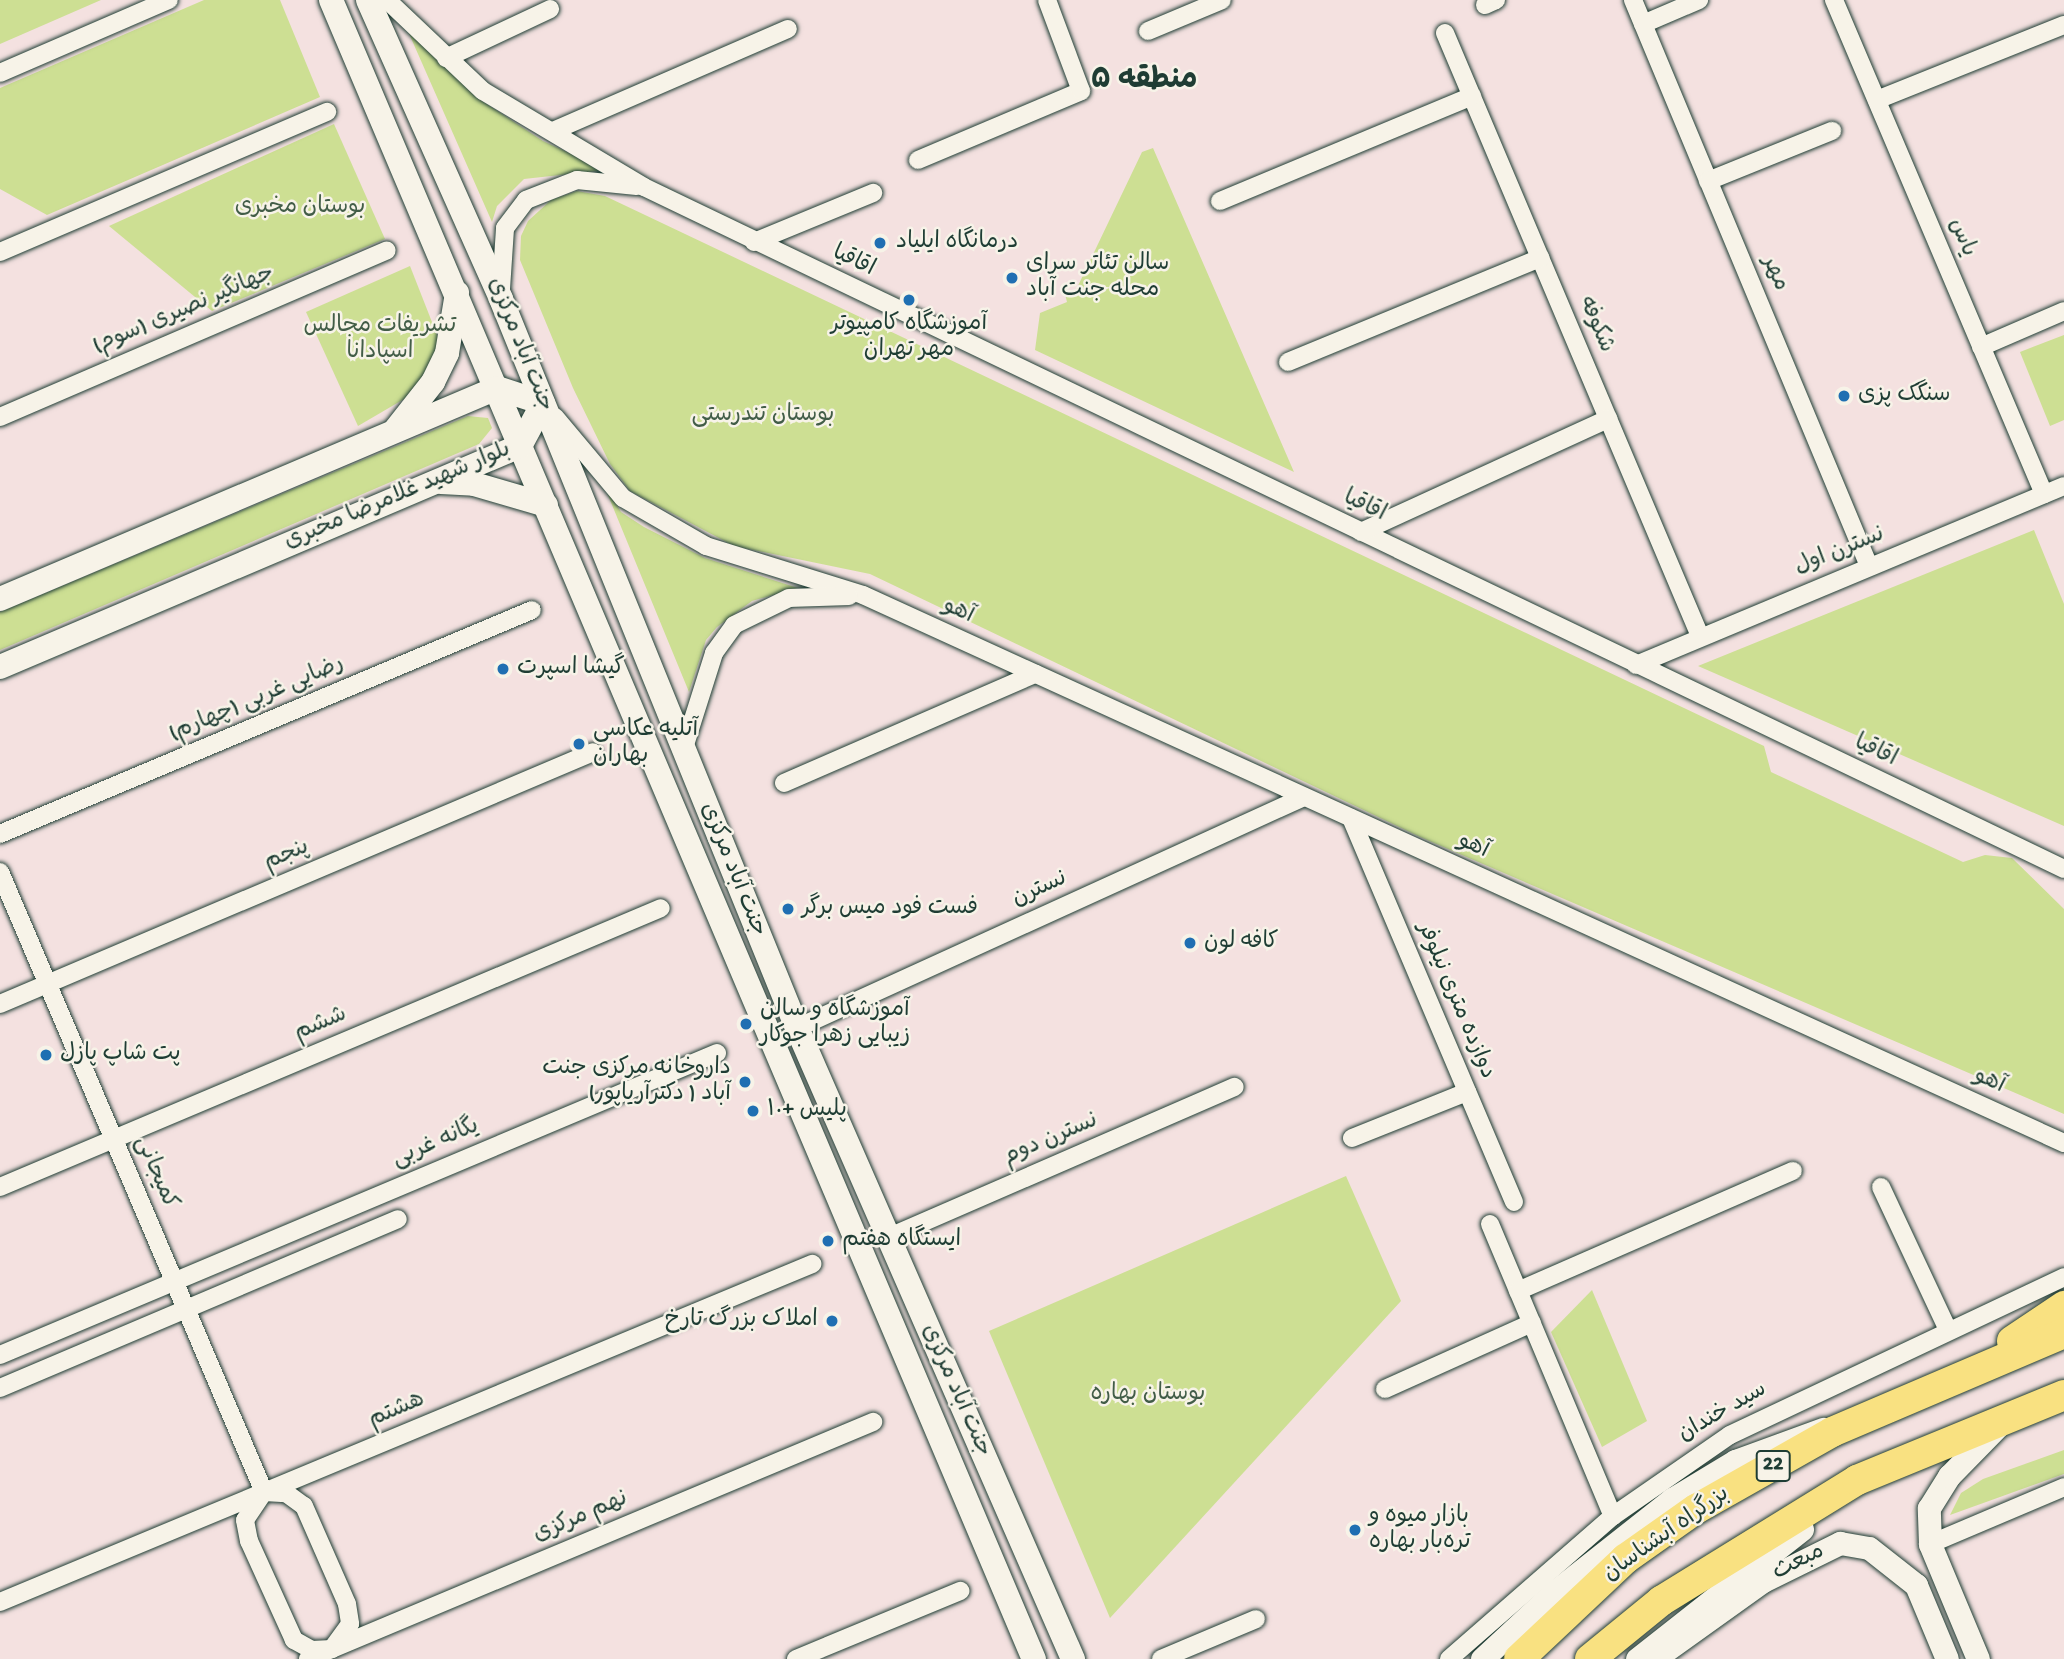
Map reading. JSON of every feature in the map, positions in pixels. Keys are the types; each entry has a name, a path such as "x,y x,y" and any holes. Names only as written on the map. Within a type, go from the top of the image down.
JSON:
{"highway":[{"path":"1959,1377 2064,1306"},
{"name":"بزرگراه آبشناسان","path":"1519,1659 1625,1559 1696,1509 1867,1417 2064,1333"},
{"name":"22","path":"1590,1659 1661,1601 1728,1556 1893,1465 2064,1395"}],"main road":[{"name":"جنت آباد مرکزی","path":"331,0 1034,1659"},
{"name":"جنت آباد مرکزی","path":"368,0 501,299 797,1028 1073,1659"},
{"path":"392,434 426,392 447,353 457,292"},
{"path":"0,599 497,388 543,403"},
{"name":"بلوار شهید غلامرضا مخبری","path":"0,667 520,446 543,403"},
{"path":"433,482 474,484 546,505"},
{"path":"970,1509 1001,1493"}],"street":[{"path":"0,73 169,0"},
{"name":"اقاقیا","path":"387,0 483,91 644,187 2064,869"},
{"path":"918,160 1081,91 1047,0"},
{"path":"1148,31 1222,0"},
{"name":"مهر","path":"1633,0 1869,566"},
{"path":"1643,24 1699,0"},
{"name":"یاس","path":"1834,0 2044,494"},
{"path":"446,58 550,9"},
{"path":"1877,100 2064,24"},
{"path":"553,131 788,29"},
{"name":"شکوفه","path":"1445,33 1700,636"},
{"path":"1220,201 1472,96"},
{"path":"0,253 327,112"},
{"path":"1708,181 1832,131"},
{"path":"501,299 505,228 526,200 577,180 644,187"},
{"path":"754,242 873,193"},
{"name":"جهانگیر نصیری (سوم)","path":"0,417 387,250"},
{"path":"1288,362 1540,258"},
{"path":"1981,347 2064,311"},
{"name":"آهو","path":"543,403 623,498 649,517 732,556 863,595 2064,1143"},
{"path":"1361,532 1608,419"},
{"name":"نسترن اول","path":"1636,665 2064,486"},
{"path":"683,751 713,653 734,625 789,598 863,595"},
{"name":"رضایی غربی (چهارم)","path":"0,834 532,610"},
{"path":"784,783 1035,674"},
{"name":"پنجم","path":"0,1004 593,752"},
{"name":"نسترن","path":"797,1028 1304,797"},
{"name":"دوازده متری نیلوفر","path":"1351,818 1514,1202"},
{"name":"کمیجانی","path":"0,872 264,1492"},
{"name":"ششم","path":"0,1187 661,908"},
{"name":"یگانه غربی","path":"0,1356 717,1053"},
{"name":"نسترن دوم","path":"887,1238 1234,1087"},
{"path":"1352,1138 1467,1092"},
{"path":"1518,1292 1793,1171"},
{"path":"1881,1187 1948,1330"},
{"path":"0,1388 398,1219"},
{"path":"1490,1224 1613,1516"},
{"name":"هشتم","path":"0,1602 812,1264"},
{"name":"سید خندان","path":"1449,1659 1613,1516 1730,1435 2064,1277"},
{"path":"1385,1389 1532,1323"},
{"path":"1482,1659 1563,1584 1672,1499 1735,1461 1790,1437 1867,1417"},
{"path":"1978,1659 1930,1544 1929,1508 1949,1476 2003,1420"},
{"name":"نهم مرکزی","path":"308,1659 334,1654 873,1422"},
{"path":"1637,1659 1774,1549 1893,1465"},
{"path":"1930,1544 2064,1487"},
{"path":"264,1492 286,1493 304,1506 342,1592 350,1624 334,1654 312,1650 295,1640 249,1541 248,1509 264,1492"},
{"name":"مبعث","path":"1654,1659 1763,1581 1840,1543 1869,1548 1916,1585 1947,1659"},
{"path":"796,1659 960,1591"},
{"path":"1161,1659 1256,1619"}],"green space":[{"path":"0,0 101,0 0,44"},
{"path":"204,0 280,0 320,97 47,215 0,189 0,88"},
{"path":"407,29 476,97 543,141 606,170 524,179 497,206 492,222"},
{"name":"بوستان مخبری","path":"334,124 385,239 212,311 109,226"},
{"path":"1153,148 1294,472 1035,350 1040,313 1067,302 1065,294 1076,290 1142,152"},
{"name":"بوستان تندرستی","path":"577,191 605,196 1764,746 1771,772 1963,862 1985,855 2012,858 2064,909 2064,1114 1420,837 870,574 734,546 630,491 610,464 573,388 520,260 521,236 528,221 551,200"},
{"name":"تشریفات مجالس اسپادانا","path":"410,266 441,345 411,395 358,426 306,312"},
{"path":"2064,335 2064,420 2050,426 2020,352"},
{"path":"468,416 488,418 492,428 479,444 0,650 0,612"},
{"path":"603,483 621,512 644,527 705,558 798,588 752,601 717,627 706,640 689,692"},
{"path":"2034,530 2064,604 2064,826 1698,666"},
{"name":"بوستان بهاره","path":"1346,1176 1401,1301 1110,1618 989,1331"},
{"path":"1592,1290 1647,1421 1602,1447 1551,1332"},
{"path":"2064,1450 2064,1474 1950,1515 1961,1493 1983,1479"}],"place":[{"name":"درمانگاه ایلیاد","path":"880,243"},
{"name":"سالن تئاتر سرای محله جنت آباد","path":"1012,278"},
{"name":"آموزشگاه کامپیوتر مهر تهران","path":"909,300"},
{"name":"سنگک پزی","path":"1844,396"},
{"name":"گیشا اسپرت","path":"503,669"},
{"name":"آتلیه عکاسی بهاران","path":"579,744"},
{"name":"فست فود میس برگر","path":"788,909"},
{"name":"کافه لون","path":"1190,943"},
{"name":"آموزشگاه و سالن زیبایی زهرا جوکار","path":"746,1024"},
{"name":"پت شاپ پازل","path":"46,1055"},
{"name":"داروخانه مرکزی جنت آباد ( دکترآریاپور)","path":"745,1082"},
{"name":"پلیس +۱۰","path":"753,1111"},
{"name":"ایستگاه هفتم","path":"828,1241"},
{"name":"املاک بزرگ تارخ","path":"832,1321"},
{"name":"بازار میوه و تره‌بار بهاره","path":"1355,1530"}],"district":[{"name":"منطقه ۵","path":"1144,82"}]}
